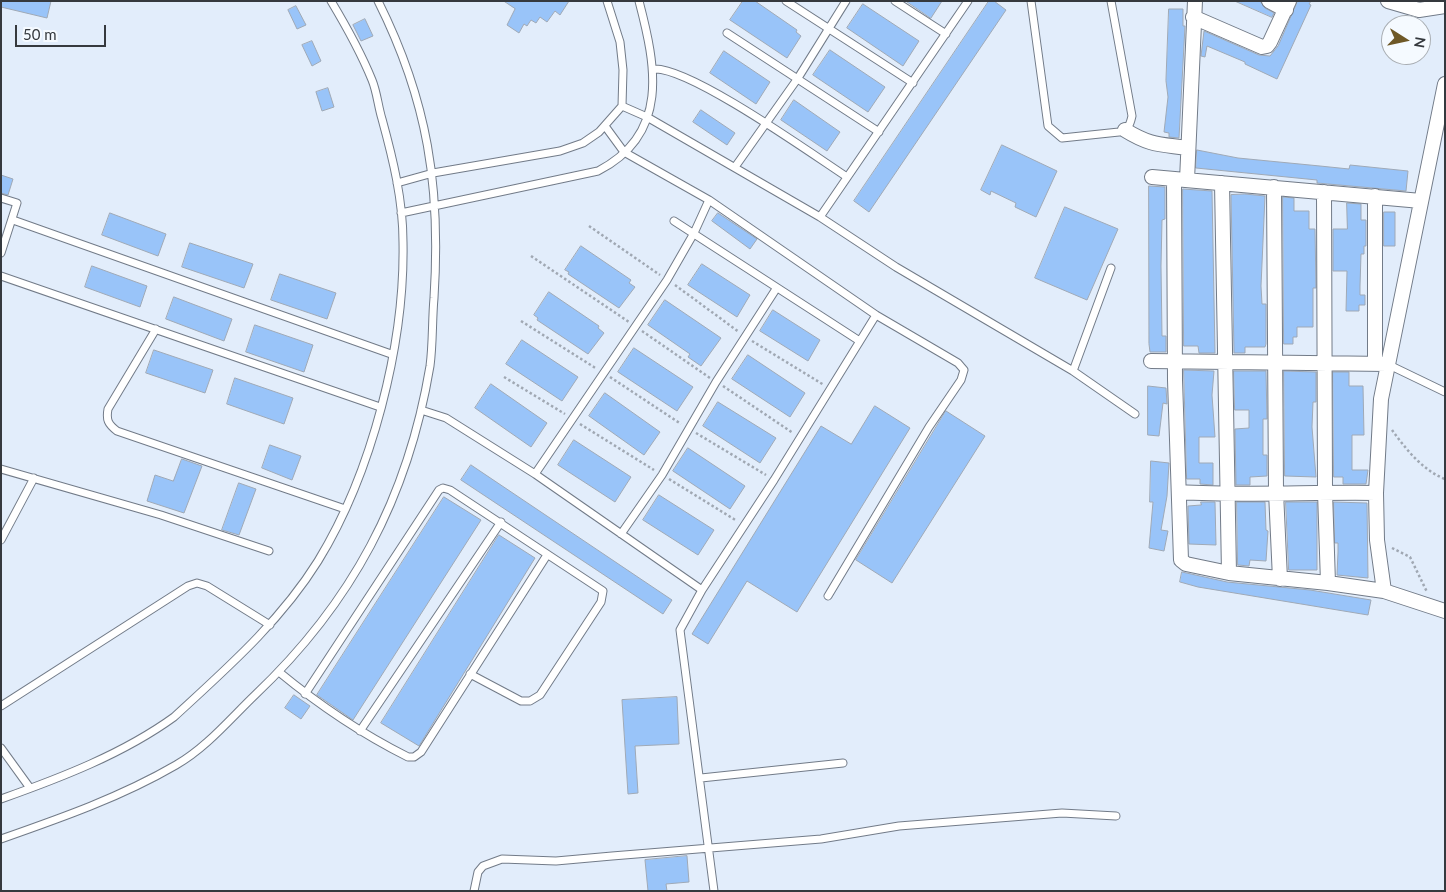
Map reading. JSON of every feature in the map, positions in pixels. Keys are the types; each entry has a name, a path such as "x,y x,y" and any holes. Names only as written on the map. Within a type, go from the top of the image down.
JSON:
{"street":[{"path":"1195,1 1188,148 1181,179 1176,362 1181,560 1186,564 1229,573 1384,591 1440,609"},
{"path":"1193,17 1262,46 1267,46 1287,6 1269,1"},
{"path":"1388,1 1419,10 1445,6"},
{"path":"1381,364 1421,201 1445,84"},
{"path":"1125,130 1143,141 1156,145 1188,148"},
{"path":"1152,177 1421,201"},
{"path":"1222,183 1227,362 1229,573"},
{"path":"1274,187 1274,363 1276,492 1280,579"},
{"path":"1324,192 1325,492 1328,583"},
{"path":"1375,196 1381,364 1376,493 1377,540 1384,591"},
{"path":"1151,361 1381,364"},
{"path":"1179,492 1228,495 1276,492 1376,493"}],"lane":[{"path":"1,799 108,755 156,730 174,718 270,625 317,562 345,509 367,456 380,407 400,309 403,240 401,213 397,183 373,82 331,1"},
{"path":"1,839 83,810 177,765 199,748 308,642 350,583 376,538 404,470 421,410 430,363 436,206 433,174 420,105 394,34 378,1"},
{"path":"397,183 433,174 560,151 583,143 605,126 622,106 623,70 620,42 607,1"},
{"path":"401,213 598,171 624,152 642,130 647,117 654,68 639,1"},
{"path":"786,1 912,82"},
{"path":"735,167 798,78 846,1"},
{"path":"895,1 946,34"},
{"path":"820,217 968,1"},
{"path":"1031,1 1048,126 1062,138 1125,130 1130,124 1132,116 1111,1"},
{"path":"727,33 879,132"},
{"path":"654,68 670,70 680,74 766,124 847,177"},
{"path":"622,106 647,117 820,217 896,267 1073,371 1135,414"},
{"path":"605,126 624,152 709,200 876,315 958,363 964,370 963,375 929,427 828,596"},
{"path":"1,198 17,203 13,220 3,240 1,253"},
{"path":"535,474 667,280 694,233 709,200"},
{"path":"13,220 391,354"},
{"path":"674,221 776,289 858,340"},
{"path":"1073,371 1111,268"},
{"path":"1,276 380,407"},
{"path":"621,534 662,475 716,382 776,289"},
{"path":"714,891 701,778 680,630 702,590 801,438 858,340 876,315"},
{"path":"156,330 108,408 106,418 109,424 126,434 345,509"},
{"path":"1381,364 1445,392"},
{"path":"421,410 446,418 535,474 702,590"},
{"path":"1,469 161,515 269,552"},
{"path":"1,540 34,478"},
{"path":"305,694 438,490 442,488 450,490 501,522 547,555 600,588 604,597 540,695 530,701 521,701 470,674"},
{"path":"360,731 501,522"},
{"path":"279,672 305,694 360,731 408,757 418,755 547,555"},
{"path":"1,706 188,586 197,583 207,586 270,625"},
{"path":"1,748 30,788"},
{"path":"701,778 843,763"},
{"path":"474,891 478,872 483,866 502,859 556,861 821,839 909,826 1062,813 1116,816"}],"path":[{"path":"589,226 745,336 829,389"},
{"path":"531,256 801,438"},
{"path":"521,321 688,429 774,480"},
{"path":"504,377 744,526"},
{"path":"1390,426 1405,448 1423,465 1445,479"},
{"path":"1377,540 1410,557 1440,609"}],"building":[{"path":"1,1 51,1 47,18 1,7"},
{"path":"504,1 569,1 560,15 555,11 547,22 540,17 536,23 531,20 527,26 524,24 519,33 507,25 515,9"},
{"path":"743,1 755,1 797,30 796,32 801,36 787,58 730,20"},
{"path":"906,1 942,1 931,18"},
{"path":"989,1 994,1 1006,10 869,212 854,201"},
{"path":"1235,1 1260,1 1265,8 1274,13 1272,17"},
{"path":"1298,1 1311,1 1309,4 1311,5 1277,79 1245,64 1245,62 1207,46 1205,57 1201,56 1204,31 1259,55 1270,56 1278,46"},
{"path":"863,4 919,41 903,66 847,28"},
{"path":"296,6 306,25 297,29 288,10"},
{"path":"1169,9 1183,9 1183,26 1185,26 1179,138 1169,137 1169,133 1164,132 1168,97 1166,81"},
{"path":"365,19 373,36 361,41 353,25"},
{"path":"312,41 321,61 312,66 302,45"},
{"path":"830,50 885,87 868,112 813,75"},
{"path":"724,51 770,82 756,104 710,73"},
{"path":"328,88 334,107 322,111 316,92"},
{"path":"794,100 840,132 827,151 781,120"},
{"path":"701,110 735,133 727,145 693,122"},
{"path":"1002,145 1057,171 1036,217 1015,207 1016,203 991,191 990,195 981,190"},
{"path":"1197,150 1238,158 1349,169 1350,165 1408,171 1406,191 1317,183 1317,180 1196,168"},
{"path":"1,175 13,179 8,195 1,193"},
{"path":"1149,186 1165,187 1165,219 1162,220 1161,266 1162,336 1166,336 1166,352 1150,352 1149,344"},
{"path":"1183,189 1212,191 1215,353 1199,353 1198,346 1184,346"},
{"path":"1231,195 1265,196 1261,286 1262,304 1266,304 1266,344 1265,347 1245,347 1245,353 1234,353"},
{"path":"1283,197 1294,198 1294,211 1309,211 1309,229 1315,229 1316,288 1313,288 1313,327 1297,327 1297,337 1293,337 1293,344 1284,344"},
{"path":"1347,203 1361,204 1361,220 1366,220 1366,246 1364,246 1364,254 1361,254 1360,286 1360,295 1365,295 1365,305 1359,305 1359,311 1346,311 1347,271 1333,271 1333,229 1347,229"},
{"path":"1065,207 1118,229 1087,300 1035,278"},
{"path":"1384,212 1395,212 1395,246 1384,246"},
{"path":"110,213 166,234 158,256 102,235"},
{"path":"718,213 757,239 750,249 712,221"},
{"path":"190,243 253,264 244,288 182,267"},
{"path":"581,246 631,280 629,283 635,287 619,308 568,274 569,272 565,270"},
{"path":"702,264 750,295 737,317 688,285"},
{"path":"92,266 147,286 140,307 85,287"},
{"path":"280,274 336,293 327,319 271,300"},
{"path":"549,292 599,326 598,328 604,333 588,354 537,320 538,318 534,315"},
{"path":"174,297 232,319 224,341 166,319"},
{"path":"665,300 721,338 701,366 688,357 690,354 648,325"},
{"path":"773,310 820,340 808,361 760,331"},
{"path":"255,325 313,345 304,372 246,352"},
{"path":"522,340 578,377 562,401 506,364"},
{"path":"634,348 693,387 677,411 618,372"},
{"path":"154,350 213,370 205,393 146,373"},
{"path":"748,355 805,393 790,417 732,379"},
{"path":"1184,370 1214,371 1212,395 1215,437 1199,437 1199,463 1213,463 1213,485 1200,484 1200,479 1187,479"},
{"path":"1234,371 1266,371 1267,419 1263,419 1263,455 1267,455 1267,476 1250,477 1250,485 1236,485 1235,429 1249,428 1249,410 1235,410"},
{"path":"1284,371 1316,372 1316,402 1313,402 1312,427 1316,477 1285,476"},
{"path":"1333,372 1349,372 1349,386 1363,386 1364,435 1352,435 1352,470 1368,470 1366,484 1343,484 1343,477 1334,477"},
{"path":"235,378 293,398 284,424 227,404"},
{"path":"491,384 547,423 531,447 475,408"},
{"path":"1148,386 1166,388 1167,404 1163,403 1159,436 1148,435"},
{"path":"605,393 660,432 644,455 589,416"},
{"path":"718,402 776,438 760,463 703,426"},
{"path":"875,406 910,428 797,612 747,581 708,644 692,634 821,426 851,444"},
{"path":"946,411 985,436 892,583 856,560"},
{"path":"574,440 631,477 615,502 558,465"},
{"path":"270,445 301,456 292,480 262,468"},
{"path":"688,448 745,486 730,509 673,471"},
{"path":"182,459 202,466 184,513 147,501 155,475 173,481"},
{"path":"1151,461 1169,463 1167,496 1161,530 1168,531 1164,551 1149,548 1153,502 1150,502"},
{"path":"471,465 672,600 663,614 461,480"},
{"path":"239,483 256,489 239,535 222,530"},
{"path":"659,495 714,530 698,555 643,520"},
{"path":"444,497 481,520 353,720 317,695"},
{"path":"1201,502 1215,502 1216,545 1189,544 1188,506 1201,505"},
{"path":"1237,502 1265,502 1266,530 1268,531 1266,561 1250,560 1249,566 1238,565"},
{"path":"1286,502 1317,502 1317,570 1289,570"},
{"path":"1334,502 1367,503 1368,578 1337,575 1338,543 1335,543"},
{"path":"499,535 535,558 419,746 381,723"},
{"path":"1182,572 1227,582 1310,590 1371,600 1368,615 1198,587 1180,582"},
{"path":"294,695 310,706 301,719 285,708"},
{"path":"677,697 679,744 635,746 638,793 628,794 622,700"},
{"path":"687,856 689,882 666,884 667,891 648,891 645,860"}]}
